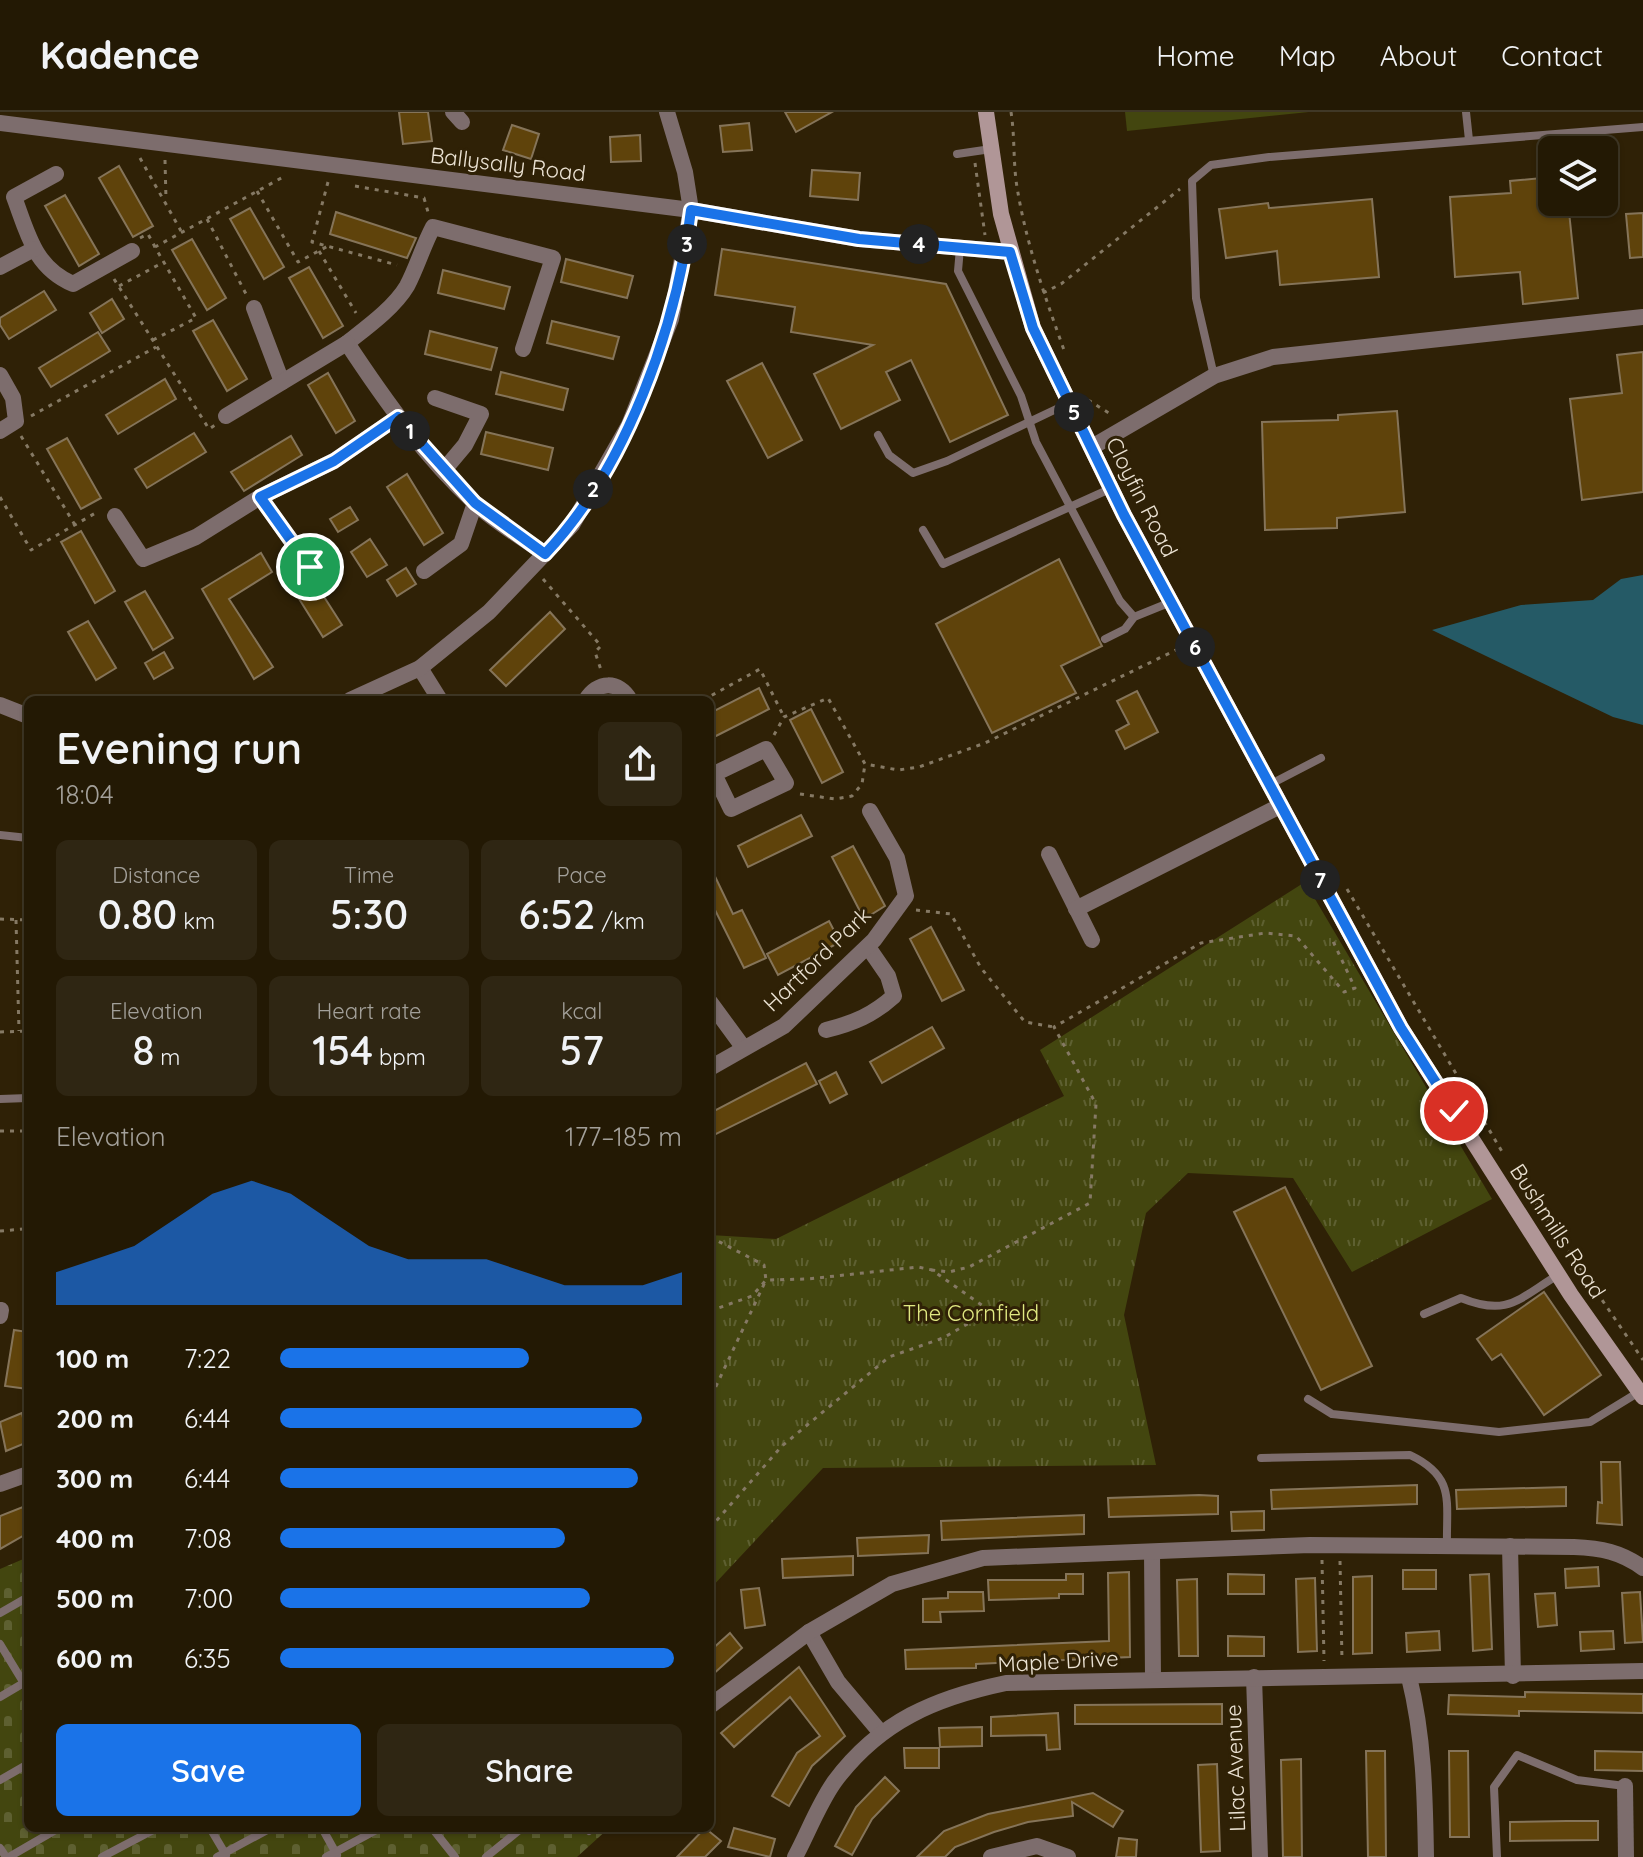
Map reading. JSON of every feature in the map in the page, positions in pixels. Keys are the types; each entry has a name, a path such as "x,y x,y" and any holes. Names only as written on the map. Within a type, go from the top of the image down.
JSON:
{"main road":[{"name":"Cloyfin Road","path":"986,112 1010,252 1033,328 1077,399 1092,447 1112,488 1320,880"},
{"name":"Bushmills Road","path":"1320,880 1401,1028 1559,1275 1641,1394"}],"street":[{"path":"359,696 420,668 489,612 572,525 629,425 671,319 691,210 685,172 667,112"},
{"name":"Ballysally Road","path":"0,123 691,210 859,239 1010,252"},
{"path":"56,174 14,197 34,249 52,275 73,284 132,251"},
{"path":"226,416 347,343 366,328 407,287 433,227 553,258 523,349"},
{"path":"0,267 34,249"},
{"path":"254,308 282,382"},
{"path":"1092,447 1214,376 1273,357 1643,317"},
{"path":"347,343 398,417 444,470 475,503 545,554"},
{"path":"0,375 13,398 10,425"},
{"path":"435,398 481,414 465,445 444,470"},
{"path":"116,515 143,559 196,537 260,497 334,461 398,417"},
{"path":"260,497 310,567"},
{"path":"424,571 461,544 475,503"},
{"path":"420,668 438,696"},
{"path":"588,696 591,691 606,685 621,688 627,696"},
{"path":"0,705 24,714"},
{"path":"714,775 766,749 786,783 731,809 714,779"},
{"path":"1076,909 1280,806"},
{"name":"Hartford Park","path":"714,1065 784,1026 868,947 906,896 897,858 870,811"},
{"path":"1049,854 1092,940"},
{"path":"826,1030 865,1017 894,996 888,976 868,947"},
{"path":"714,1007 743,1047"},
{"path":"0,1484 24,1475"},
{"path":"714,1703 809,1632 892,1584 983,1558 1066,1552 1322,1545 1510,1546 1603,1549 1627,1556 1643,1568"},
{"path":"1510,1546 1513,1676"},
{"path":"1152,1552 1153,1678"},
{"path":"809,1632 838,1682 881,1733"},
{"name":"Maple Drive","path":"795,1857 835,1782 881,1733 911,1712 954,1694 1006,1683 1153,1678 1513,1676 1643,1671"},
{"name":"Lilac Avenue","path":"1254,1677 1260,1857"},
{"path":"1409,1677 1419,1716 1425,1773 1426,1857"},
{"path":"1625,1786 1626,1857"},
{"path":"991,1857 1037,1846 1068,1857"}],"lane":[{"path":"1466,112 1469,140"},
{"path":"1214,376 1196,298 1192,181 1211,165 1269,157 1643,127"},
{"path":"957,154 992,149"},
{"path":"960,248 958,271 1030,421 1036,442 1120,601 1134,617"},
{"path":"878,435 900,466 913,473 947,461 1077,399"},
{"path":"923,530 943,564 1112,488"},
{"path":"1105,639 1125,629 1134,617 1171,602"},
{"path":"1268,785 1321,758"},
{"path":"0,835 24,838"},
{"path":"0,1099 24,1098"},
{"path":"1424,1314 1461,1298 1487,1309 1505,1307 1559,1275"},
{"path":"1308,1399 1332,1414 1499,1432 1590,1422 1641,1394"},
{"path":"1261,1458 1410,1455 1419,1459 1441,1476 1447,1546"},
{"path":"0,1613 24,1599"},
{"path":"0,1644 24,1680"},
{"path":"0,1697 24,1686"},
{"path":"1497,1857 1494,1787 1517,1755 1577,1780 1625,1786"},
{"path":"0,1780 24,1766"},
{"path":"0,1848 7,1857 52,1832"},
{"path":"108,1856 150,1832"},
{"path":"212,1832 222,1856 264,1832"},
{"path":"324,1832 333,1855 373,1832"},
{"path":"435,1832 455,1857"},
{"path":"486,1857 517,1832"}],"path":[{"path":"1011,112 1017,183 1043,293 1069,362"},
{"path":"136,139 137,152 181,232"},
{"path":"165,143 166,204"},
{"path":"153,340 196,318 155,247 286,175"},
{"path":"314,179 424,198 433,227"},
{"path":"1043,293 1061,284 1192,181"},
{"path":"328,182 312,242 413,269"},
{"path":"256,189 298,262 328,246"},
{"path":"206,218 254,308"},
{"path":"319,251 366,328"},
{"path":"119,286 164,262"},
{"path":"106,265 209,429 226,416"},
{"path":"75,525 10,425 156,347"},
{"path":"1077,399 1128,424 1124,474"},
{"path":"0,497 31,550 106,507 116,515"},
{"path":"532,567 601,646 595,652 606,685"},
{"path":"865,764 898,770 919,767 972,748 1192,642"},
{"path":"710,696 760,669 784,717"},
{"path":"766,749 784,717 828,698 865,764 862,784 852,796 835,799 796,794 786,783"},
{"path":"1346,887 1507,1161 1643,1360"},
{"path":"898,909 951,914 981,968 1025,1022 1054,1027 1201,943 1265,933 1296,936 1344,992 1355,988 1329,933"},
{"path":"0,919 24,920"},
{"path":"16,920 19,1031"},
{"path":"714,1310 752,1296 766,1280 808,1279 918,1267 949,1272 969,1267 1090,1203 1096,1104 1054,1027"},
{"path":"0,1032 24,1031"},
{"path":"0,1131 24,1131"},
{"path":"0,1231 24,1229"},
{"path":"714,1239 764,1265 766,1280 714,1390"},
{"path":"714,1523 782,1446 889,1357 943,1338 990,1311 932,1270"},
{"path":"1322,1545 1324,1677"},
{"path":"1340,1545 1342,1677"}],"green space":[{"path":"1125,112 1309,112 1127,131"},
{"name":"The Cornfield","path":"1305,882 1492,1199 1352,1272 1293,1178 1188,1173 1146,1213 1124,1315 1156,1465 823,1468 714,1585 714,1235 776,1239 1064,1096 1040,1050"},
{"path":"24,1559 24,1832 605,1832 577,1857 0,1857 0,1569"}],"water":[{"path":"1643,575 1643,725 1613,717 1432,630 1521,605 1593,600 1621,579"}],"building":[{"path":"399,112 428,112 432,141 403,144"},
{"path":"785,112 832,112 796,132"},
{"path":"749,123 752,150 723,152 720,126"},
{"path":"512,125 539,134 531,159 503,150"},
{"path":"640,135 641,161 611,162 610,137"},
{"path":"119,166 153,226 133,237 99,178"},
{"path":"812,170 860,173 858,200 810,196"},
{"path":"1538,178 1538,216 1569,216 1578,298 1523,304 1520,272 1455,277 1450,197 1511,193 1510,181"},
{"path":"65,195 99,254 79,266 45,206"},
{"path":"1372,199 1379,277 1280,285 1277,251 1226,258 1219,209 1268,203 1269,208"},
{"path":"250,208 284,267 264,279 230,219"},
{"path":"336,212 416,238 407,258 330,234"},
{"path":"1643,213 1643,257 1630,258 1626,214"},
{"path":"192,239 226,298 207,310 172,250"},
{"path":"722,249 946,284 1008,415 950,442 911,360 886,372 900,400 841,429 814,374 873,345 791,332 795,307 715,295"},
{"path":"566,259 633,276 627,298 561,282"},
{"path":"309,267 343,326 323,338 289,278"},
{"path":"443,270 510,287 504,309 438,293"},
{"path":"44,291 56,310 9,339 0,325 0,318"},
{"path":"112,299 124,319 102,333 90,313"},
{"path":"213,320 247,379 227,391 193,331"},
{"path":"552,321 619,337 613,359 547,343"},
{"path":"430,331 497,348 491,370 425,354"},
{"path":"98,332 110,351 51,387 39,368"},
{"path":"1643,352 1643,492 1582,500 1570,399 1622,393 1617,355"},
{"path":"762,363 802,440 768,458 727,381"},
{"path":"501,372 568,389 563,410 496,394"},
{"path":"328,373 355,421 336,433 308,385"},
{"path":"165,379 176,399 118,434 106,415"},
{"path":"1397,411 1405,512 1337,518 1337,528 1265,530 1262,422 1338,420 1338,415"},
{"path":"486,432 553,448 548,470 481,454"},
{"path":"194,433 206,452 147,488 135,469"},
{"path":"291,436 302,455 244,491 231,472"},
{"path":"67,438 101,498 81,509 47,449"},
{"path":"407,474 443,533 424,545 387,487"},
{"path":"350,507 358,520 338,532 330,519"},
{"path":"81,531 115,591 95,603 61,542"},
{"path":"370,539 387,565 367,577 351,552"},
{"path":"261,553 272,572 229,599 273,667 254,679 202,589"},
{"path":"1059,559 1102,646 1061,666 1076,693 992,733 936,624"},
{"path":"406,568 416,584 397,596 387,580"},
{"path":"312,578 342,625 323,637 296,594 296,589"},
{"path":"145,591 173,638 153,650 125,602"},
{"path":"550,612 565,629 506,686 490,670"},
{"path":"88,621 116,668 96,680 68,632"},
{"path":"164,652 173,668 154,679 145,663"},
{"path":"759,688 769,709 714,737 714,711"},
{"path":"1137,691 1158,732 1125,749 1116,731 1129,724 1117,701"},
{"path":"811,709 843,772 822,783 790,720"},
{"path":"801,815 812,836 748,867 738,846"},
{"path":"853,846 885,906 864,919 832,857"},
{"path":"714,874 733,914 742,910 766,958 744,968 714,908"},
{"path":"829,921 840,942 778,975 767,954"},
{"path":"931,927 964,990 942,1001 910,939"},
{"path":"932,1027 944,1048 882,1083 870,1062"},
{"path":"806,1063 817,1084 714,1135 714,1111"},
{"path":"836,1072 847,1094 830,1103 819,1081"},
{"path":"1285,1187 1372,1366 1321,1390 1234,1212"},
{"path":"1544,1292 1601,1375 1544,1415 1501,1354 1492,1360 1477,1339"},
{"path":"14,1330 24,1331 24,1388 5,1386"},
{"path":"22,1413 24,1444 6,1451 0,1422"},
{"path":"1601,1462 1620,1462 1622,1525 1597,1523 1598,1502 1602,1503"},
{"path":"1417,1485 1417,1504 1272,1509 1271,1490"},
{"path":"1566,1487 1566,1506 1457,1509 1456,1490"},
{"path":"1218,1496 1218,1514 1109,1517 1108,1498"},
{"path":"24,1507 24,1535 0,1549 0,1516"},
{"path":"1264,1511 1264,1530 1232,1531 1231,1512"},
{"path":"1084,1515 1084,1534 942,1540 941,1521"},
{"path":"929,1535 928,1553 858,1556 857,1538"},
{"path":"853,1556 853,1575 783,1578 782,1559"},
{"path":"1598,1567 1599,1586 1566,1588 1565,1569"},
{"path":"1403,1570 1436,1570 1436,1589 1403,1589"},
{"path":"1129,1572 1130,1657 976,1664 976,1668 906,1669 905,1650 1109,1641 1108,1573"},
{"path":"1066,1574 1083,1574 1083,1594 1059,1594 1059,1598 989,1600 988,1580 1066,1580"},
{"path":"1228,1574 1264,1575 1264,1594 1228,1594"},
{"path":"1489,1574 1492,1649 1473,1651 1470,1575"},
{"path":"1372,1576 1372,1653 1353,1654 1353,1577"},
{"path":"1315,1578 1317,1651 1298,1652 1296,1579"},
{"path":"1197,1579 1198,1656 1179,1656 1177,1580"},
{"path":"759,1588 765,1625 745,1628 741,1590"},
{"path":"948,1592 983,1592 984,1611 940,1612 941,1622 923,1622 923,1599 948,1598"},
{"path":"1640,1592 1643,1642 1625,1643 1622,1593"},
{"path":"1555,1593 1557,1625 1538,1627 1535,1594"},
{"path":"1439,1631 1440,1650 1407,1652 1406,1633"},
{"path":"1613,1631 1614,1649 1581,1651 1580,1632"},
{"path":"730,1633 742,1648 714,1673 714,1647"},
{"path":"1228,1636 1264,1637 1264,1656 1228,1656"},
{"path":"799,1667 845,1736 812,1766 789,1806 772,1796 797,1753 820,1736 790,1697 734,1747 721,1733"},
{"path":"1525,1692 1643,1694 1643,1713 1519,1711 1519,1716 1448,1714 1449,1695 1525,1697"},
{"path":"1222,1704 1222,1724 1075,1724 1075,1705"},
{"path":"1058,1713 1060,1749 1047,1750 1046,1735 991,1736 991,1717"},
{"path":"982,1727 982,1746 940,1747 939,1728"},
{"path":"904,1748 939,1748 939,1768 905,1768"},
{"path":"1366,1751 1385,1751 1386,1857 1368,1857"},
{"path":"1449,1751 1468,1751 1469,1837 1450,1837"},
{"path":"1595,1751 1643,1752 1643,1771 1595,1770"},
{"path":"1301,1759 1302,1857 1283,1857 1281,1760"},
{"path":"1217,1764 1220,1851 1201,1852 1198,1765"},
{"path":"885,1777 899,1791 872,1819 852,1855 835,1846 856,1807"},
{"path":"1093,1793 1123,1811 1113,1827 1072,1802 1073,1816 1028,1822 994,1832 955,1847 945,1857 917,1857 944,1831 988,1814"},
{"path":"1598,1821 1598,1840 1510,1841 1510,1822"},
{"path":"734,1828 775,1839 770,1857 728,1847"},
{"path":"701,1832 710,1832 721,1841 705,1857 677,1857"},
{"path":"1119,1838 1137,1840 1136,1857 1116,1857"}],"route":[{"path":"310,567 260,497 334,461 398,417 475,503 545,554 572,525 629,425 671,319 691,210 859,239 1010,252 1033,328 1124,515 1401,1028 1454,1111"}]}
